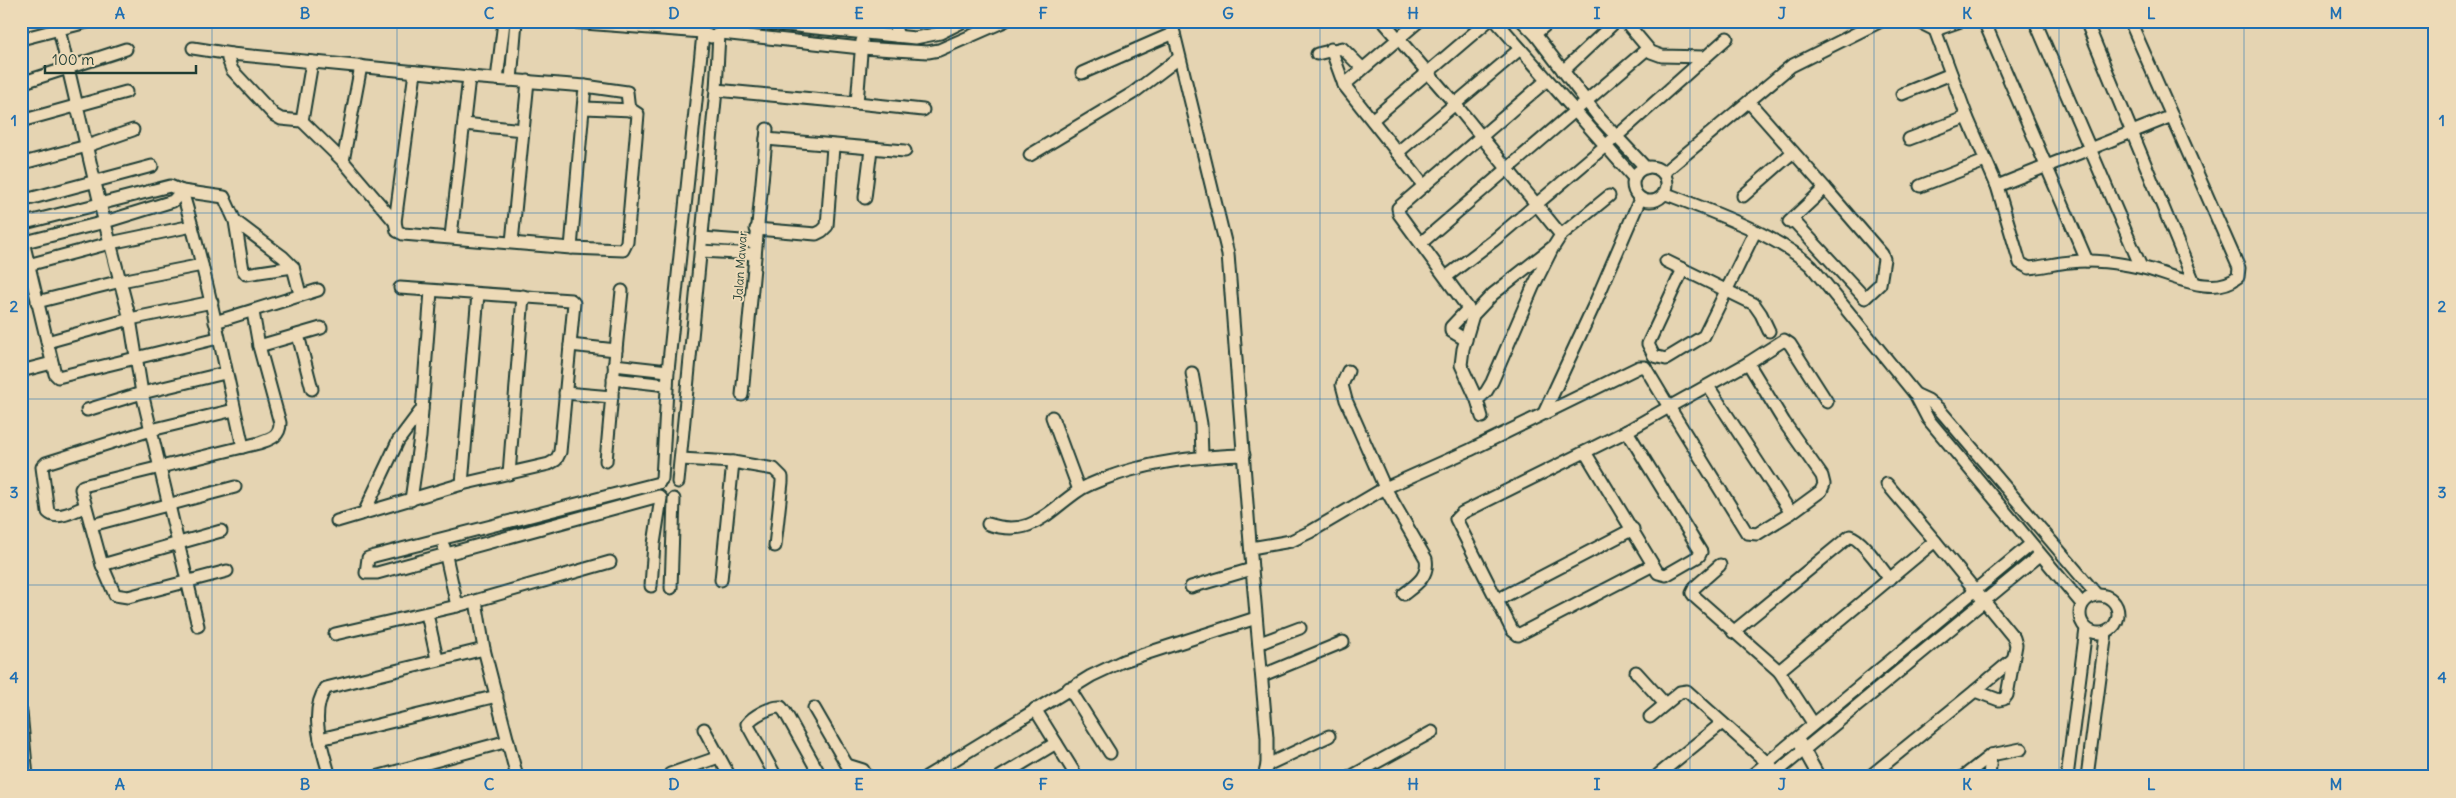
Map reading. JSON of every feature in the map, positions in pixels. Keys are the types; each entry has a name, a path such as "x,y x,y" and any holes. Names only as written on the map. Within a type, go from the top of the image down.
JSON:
{"street":[{"path":"21,39 59,25 91,21"},
{"path":"558,21 702,29 711,37 720,34 861,48 928,52 939,50 1005,21"},
{"path":"678,482 671,478 368,558 366,573 377,573 660,497 665,500 674,498 680,491 678,482 720,34 724,21"},
{"path":"746,21 864,34 928,37 965,21 971,35"},
{"path":"893,21 898,36"},
{"path":"1171,21 1228,254 1256,618 1263,675 1268,765 1264,777"},
{"path":"1383,21 1455,104 1561,235"},
{"path":"1344,85 1419,21"},
{"path":"1372,120 1488,21"},
{"path":"1496,21 1634,178"},
{"path":"1522,21 1535,34 1586,102 1646,168"},
{"path":"1535,34 1550,21"},
{"path":"1625,21 1647,49 1662,56 1704,57"},
{"path":"1663,173 1796,63 1882,21"},
{"path":"1917,21 1935,30 1967,117 1996,186 2020,263 2029,268 2036,268 2087,261 2141,267 2194,282 2217,286 2231,282 2238,277 2238,268 2130,21"},
{"path":"1935,30 1962,21"},
{"path":"1984,21 2045,167 2087,261"},
{"path":"2035,21 2088,149 2141,267"},
{"path":"2086,21 2194,282"},
{"path":"497,79 509,22"},
{"path":"509,22 511,80"},
{"path":"1563,71 1611,23"},
{"path":"59,25 94,182 130,319 138,358 142,394 162,468 198,626"},
{"path":"651,586 660,497 657,489 661,481 668,371 702,29"},
{"path":"1082,73 1174,33"},
{"path":"857,103 861,48 864,34"},
{"path":"1446,277 1617,136 1727,38"},
{"path":"192,48 231,54 469,78 585,86 627,92 629,110"},
{"path":"1318,54 1331,49 1342,48 1362,68"},
{"path":"21,83 126,49"},
{"path":"1331,49 1344,85 1424,186"},
{"path":"1397,153 1520,49"},
{"path":"1421,243 1647,49"},
{"path":"231,54 228,59 232,70 274,115 281,119 302,121 343,161 395,222"},
{"path":"1030,155 1133,93 1179,58"},
{"path":"302,121 312,62"},
{"path":"343,161 361,66"},
{"path":"415,72 395,222 397,231 403,234 450,236 571,248 620,250 626,246 638,117 635,111 585,108"},
{"path":"1902,94 1952,74"},
{"path":"450,236 469,78"},
{"path":"1482,417 1477,400 1461,365 1470,312 1399,214 1398,208 1547,80"},
{"path":"512,242 528,82"},
{"path":"571,248 585,108 585,86"},
{"path":"716,90 923,110"},
{"path":"21,121 126,92"},
{"path":"1749,102 1825,188 1883,257 1882,282 1867,298 1790,221 1825,188"},
{"path":"1996,186 2172,116"},
{"path":"1909,139 1967,117"},
{"path":"464,124 523,130"},
{"path":"27,162 87,146 133,130"},
{"name":"Jalan Mawar","path":"742,395 766,134 832,147"},
{"path":"756,229 816,234 827,226 832,147 905,151"},
{"path":"865,198 871,149"},
{"path":"1743,196 1793,152"},
{"path":"1920,186 1985,161"},
{"path":"25,200 152,166"},
{"path":"1646,168 1655,168 1663,173 1667,185 1664,193 1653,201 1640,199 1633,187 1634,178 1646,168"},
{"path":"21,224 170,186 182,191 224,197 235,221 246,274 293,267"},
{"path":"182,191 173,201 106,222 22,239 27,271 37,302 55,374 62,377 218,338"},
{"path":"182,191 212,302 225,373 242,447"},
{"path":"1664,193 1785,246 1810,266 1915,394 1928,420 2082,604"},
{"path":"1477,400 1486,392 1492,382 1533,287 1561,235 1609,196"},
{"path":"1544,412 1596,301 1640,199"},
{"path":"235,221 283,257 293,267 300,294"},
{"path":"27,271 110,243 192,226"},
{"path":"1683,269 1648,344 1654,356 1660,359 1673,356 1704,336 1755,232"},
{"path":"702,238 755,242"},
{"path":"1466,340 1451,331 1451,327 1554,246"},
{"path":"700,251 754,254"},
{"path":"1666,261 1754,304 1762,314 1769,330"},
{"path":"37,302 121,281 202,265"},
{"path":"337,521 462,484 548,464 556,460 560,452 574,303 572,300 400,288"},
{"path":"216,322 253,312 300,294 318,290"},
{"path":"410,500 422,409 432,291"},
{"path":"606,461 622,291"},
{"path":"462,484 478,294"},
{"path":"509,474 523,296"},
{"path":"47,342 130,319 212,302"},
{"path":"227,571 128,597 115,595 102,565 92,524 84,507 81,489 83,486 162,468 276,436 280,430 259,346 253,312"},
{"path":"259,346 321,328"},
{"path":"298,335 312,389"},
{"path":"1653,565 1518,635 1512,630 1456,519 1462,514 1627,431 1748,363 1784,340 1790,344 1827,402"},
{"path":"570,345 616,350"},
{"path":"21,371 52,363"},
{"path":"1251,548 1284,542 1310,532 1384,488 1470,450 1544,412 1643,366 1749,534 1757,534 1791,513 1821,491 1824,484 1822,476 1784,422 1748,363"},
{"path":"614,365 668,371"},
{"path":"1348,371 1342,385 1344,392 1384,488 1426,559 1428,567 1425,575 1404,594"},
{"path":"87,410 225,373"},
{"path":"1192,374 1201,424 1202,456"},
{"path":"614,379 667,385"},
{"path":"1708,386 1791,513"},
{"path":"565,393 612,397"},
{"path":"1915,394 1928,400 1939,409 2096,594 2107,596 2117,608 2116,622 2106,632 2087,777"},
{"path":"364,513 398,442 422,409"},
{"path":"84,507 58,516 51,515 48,512 42,467 46,463 152,430 234,410"},
{"path":"1052,417 1079,490"},
{"path":"1585,452 1658,573 1666,575 1699,556 1701,552 1627,431"},
{"path":"988,524 1003,529 1025,527 1048,515 1079,490 1138,468 1202,456 1244,455"},
{"path":"681,459 734,462 774,469 782,477 775,546"},
{"path":"721,580 734,462"},
{"path":"1887,484 2014,638 2016,645 2007,695 2004,699 1999,700 1976,691"},
{"path":"92,524 235,486"},
{"path":"671,588 674,498"},
{"path":"1497,600 1633,529"},
{"path":"102,565 179,541 221,531"},
{"path":"1733,632 1850,536 1855,537 1890,579"},
{"path":"442,540 457,606"},
{"path":"1779,671 1935,541"},
{"path":"1750,777 1812,723 2031,544"},
{"path":"1650,717 1684,690 1768,762 1774,774 1986,602 2040,555"},
{"path":"335,634 427,614 610,562"},
{"path":"1720,566 1695,587 1692,592 1699,603 1779,671 1812,723"},
{"path":"1191,587 1252,569"},
{"path":"2067,777 2086,629 2079,614 2082,604 2096,594"},
{"path":"476,601 484,649 517,777"},
{"path":"427,614 438,659"},
{"path":"926,777 1070,688 1123,661 1256,618"},
{"path":"1260,643 1300,628"},
{"path":"2086,629 2096,633 2106,632"},
{"path":"1263,675 1344,642"},
{"path":"330,777 320,739 318,710 322,694 326,688 484,649"},
{"path":"1869,777 2013,659"},
{"path":"1636,672 1665,704"},
{"path":"1070,688 1110,753"},
{"path":"320,739 497,696"},
{"path":"776,777 747,724 751,719 776,706 781,707 785,712 822,777"},
{"path":"814,708 847,765 863,770 867,777"},
{"path":"1035,710 1074,772 1074,777"},
{"path":"21,712 27,777"},
{"path":"1658,775 1722,723"},
{"path":"704,729 730,777"},
{"path":"1355,776 1432,732"},
{"path":"1268,765 1329,736"},
{"path":"1796,738 1819,777"},
{"path":"376,777 508,740"},
{"path":"1000,777 1056,743"},
{"path":"1963,777 1991,756 2021,750"},
{"path":"670,774 719,756"},
{"path":"1989,777 1991,756"}]}
